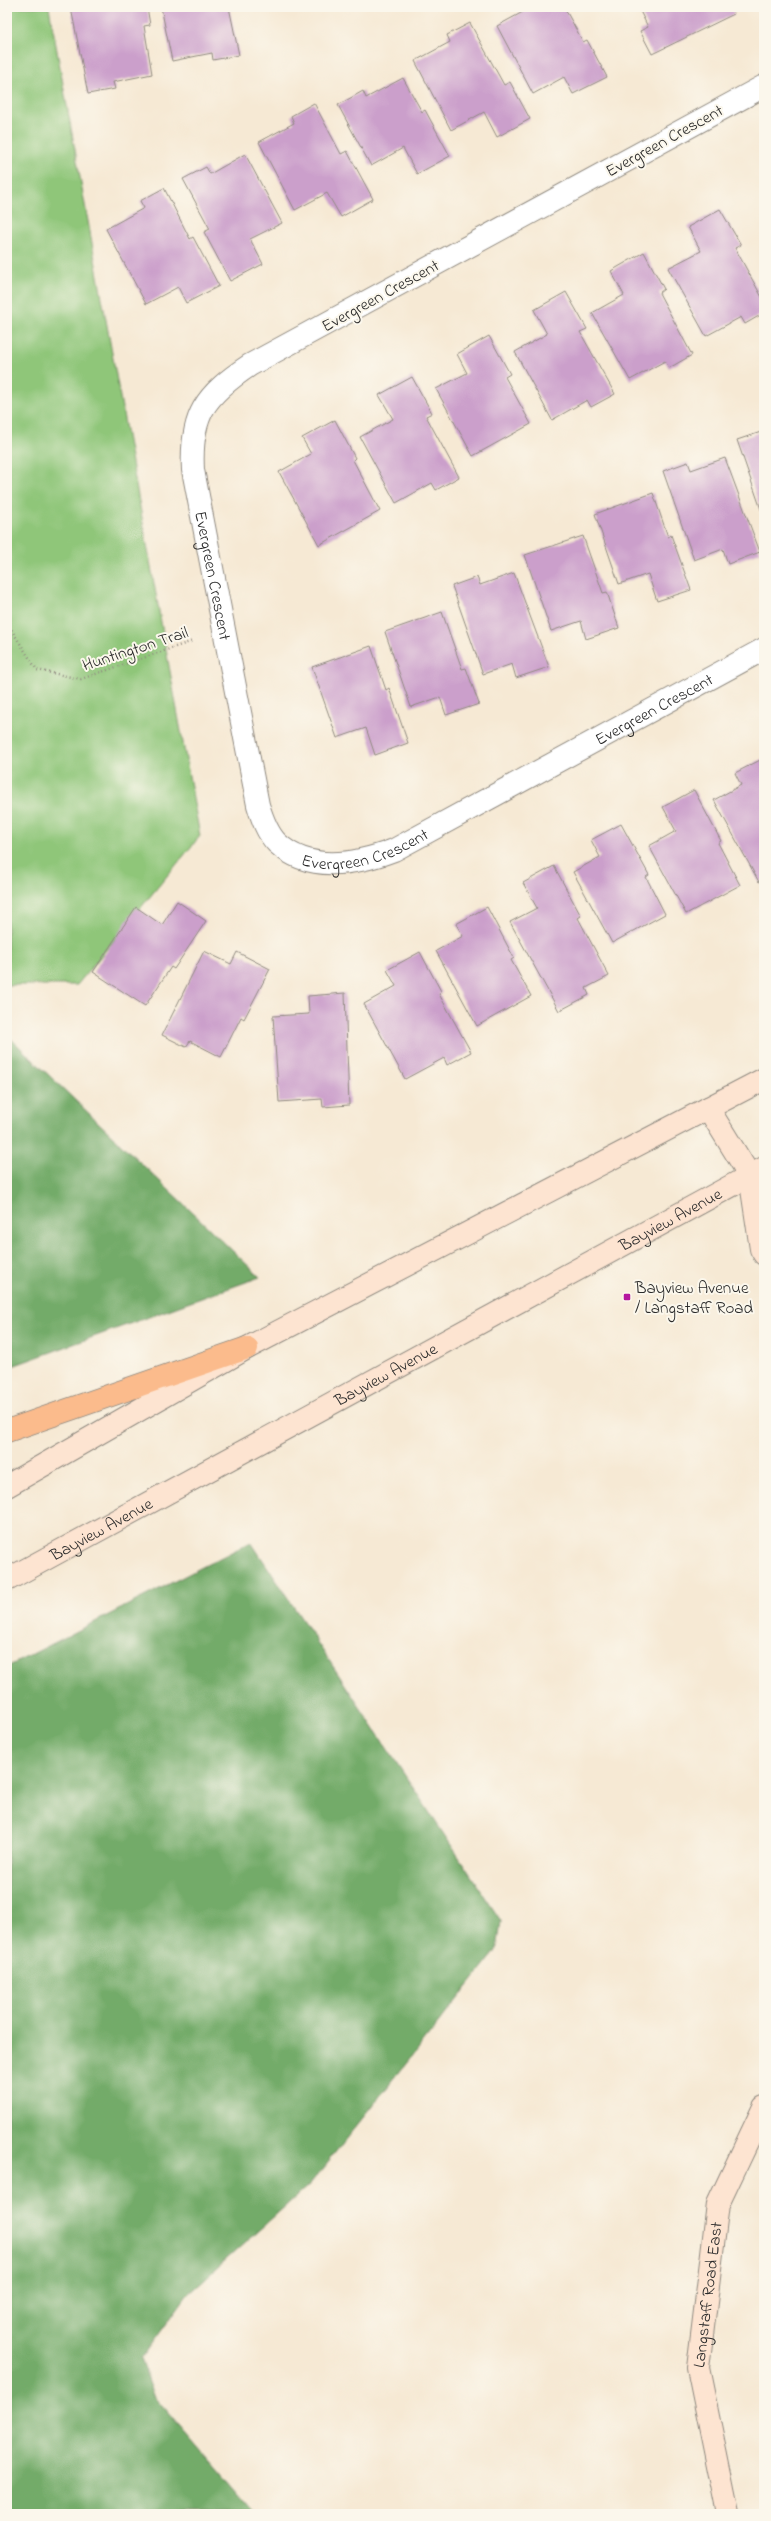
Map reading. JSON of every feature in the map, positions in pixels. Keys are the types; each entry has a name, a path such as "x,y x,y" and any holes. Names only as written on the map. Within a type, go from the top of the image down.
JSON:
{"highway":[{"path":"7,1431 247,1348"}],"main road":[{"path":"7,1486 247,1348 764,1079"},
{"path":"708,1108 759,1178 761,1248 764,1254"},
{"name":"Bayview Avenue","path":"7,1580 759,1178"},
{"name":"Langstaff Road East","path":"728,2514 698,2368 718,2204 764,2107"}],"street":[{"name":"Evergreen Crescent","path":"764,86 250,365 225,382 206,402 197,420 192,444 193,470 258,805 265,825 277,843 294,856 315,862 344,864 370,859 394,850 764,649"}],"path":[{"name":"Huntington Trail","path":"7,623 37,670 80,679 224,631"}],"green space":[{"path":"7,7 49,7 200,836 77,985 7,985"},
{"path":"7,1035 260,1277 7,1368"},
{"path":"251,1542 501,1921 497,1950 310,2184 188,2294 141,2359 155,2398 254,2514 7,2514 7,2251 9,2242 7,2227 7,1667"}],"building":[{"path":"147,7 150,25 144,26 152,74 113,82 115,89 88,94 71,8"},
{"path":"161,7 229,7 239,55 213,60 212,53 172,61"},
{"path":"532,7 564,7 583,42 587,40 607,77 573,94 564,77 533,94 497,26"},
{"path":"638,7 731,7 734,14 652,54 640,31 648,27"},
{"path":"470,23 504,85 510,82 530,119 497,137 484,112 451,130 415,61 450,42 447,35"},
{"path":"403,78 422,112 425,110 450,156 417,174 403,148 371,166 338,105 363,91 366,98"},
{"path":"314,103 341,154 347,151 373,199 341,217 327,193 295,210 259,142 294,123 291,116"},
{"path":"245,154 282,223 250,239 263,264 230,281 204,232 210,229 183,179 206,167 210,174"},
{"path":"164,188 190,239 193,237 219,286 186,303 178,287 146,304 106,229 144,208 140,201"},
{"path":"720,209 741,245 735,248 764,301 764,313 745,324 741,317 706,336 668,268 701,251 688,227"},
{"path":"644,252 664,289 659,293 692,355 669,368 665,361 630,380 592,313 624,295 611,271"},
{"path":"566,292 587,329 580,332 615,394 591,407 587,400 552,420 515,352 547,334 534,310"},
{"path":"489,336 510,374 505,377 531,424 473,456 436,389 467,373 457,354"},
{"path":"412,377 432,413 426,416 459,477 436,490 432,483 396,503 360,437 393,419 379,395"},
{"path":"335,420 355,458 353,460 380,511 319,545 279,472 311,454 302,438"},
{"path":"764,431 764,518 737,440"},
{"path":"725,458 760,552 728,564 723,549 694,560 663,471 688,462 691,470"},
{"path":"653,493 668,537 671,535 691,590 657,601 648,574 619,584 595,514"},
{"path":"583,536 603,593 607,592 619,628 586,639 581,621 551,631 525,555"},
{"path":"514,573 549,667 516,678 512,664 483,674 452,586 477,577 480,585"},
{"path":"442,612 462,669 466,668 479,704 446,715 440,697 411,707 385,632"},
{"path":"371,646 386,690 389,688 408,743 375,755 366,728 337,738 312,667"},
{"path":"764,758 764,880 759,882 714,800 741,785 735,773"},
{"path":"694,790 721,841 718,843 740,885 686,914 649,846 676,831 663,807"},
{"path":"621,824 649,875 646,877 665,914 612,943 573,872 600,857 591,840"},
{"path":"554,866 581,916 578,918 609,976 586,988 589,995 559,1011 510,922 537,908 523,883"},
{"path":"177,901 206,921 174,969 171,967 145,1006 93,972 136,907 162,925"},
{"path":"487,907 514,958 511,960 531,996 477,1026 436,951 463,936 456,924"},
{"path":"204,951 231,964 237,952 270,969 244,1019 241,1017 221,1057 190,1041 186,1047 162,1035"},
{"path":"420,952 442,993 439,994 471,1052 447,1065 444,1058 405,1079 364,1004 396,986 387,970"},
{"path":"345,993 349,1105 323,1107 322,1099 279,1102 273,1016 309,1014 308,996"}],"place":[{"name":"Bayview Avenue / Langstaff Road","path":"627,1297"}]}
